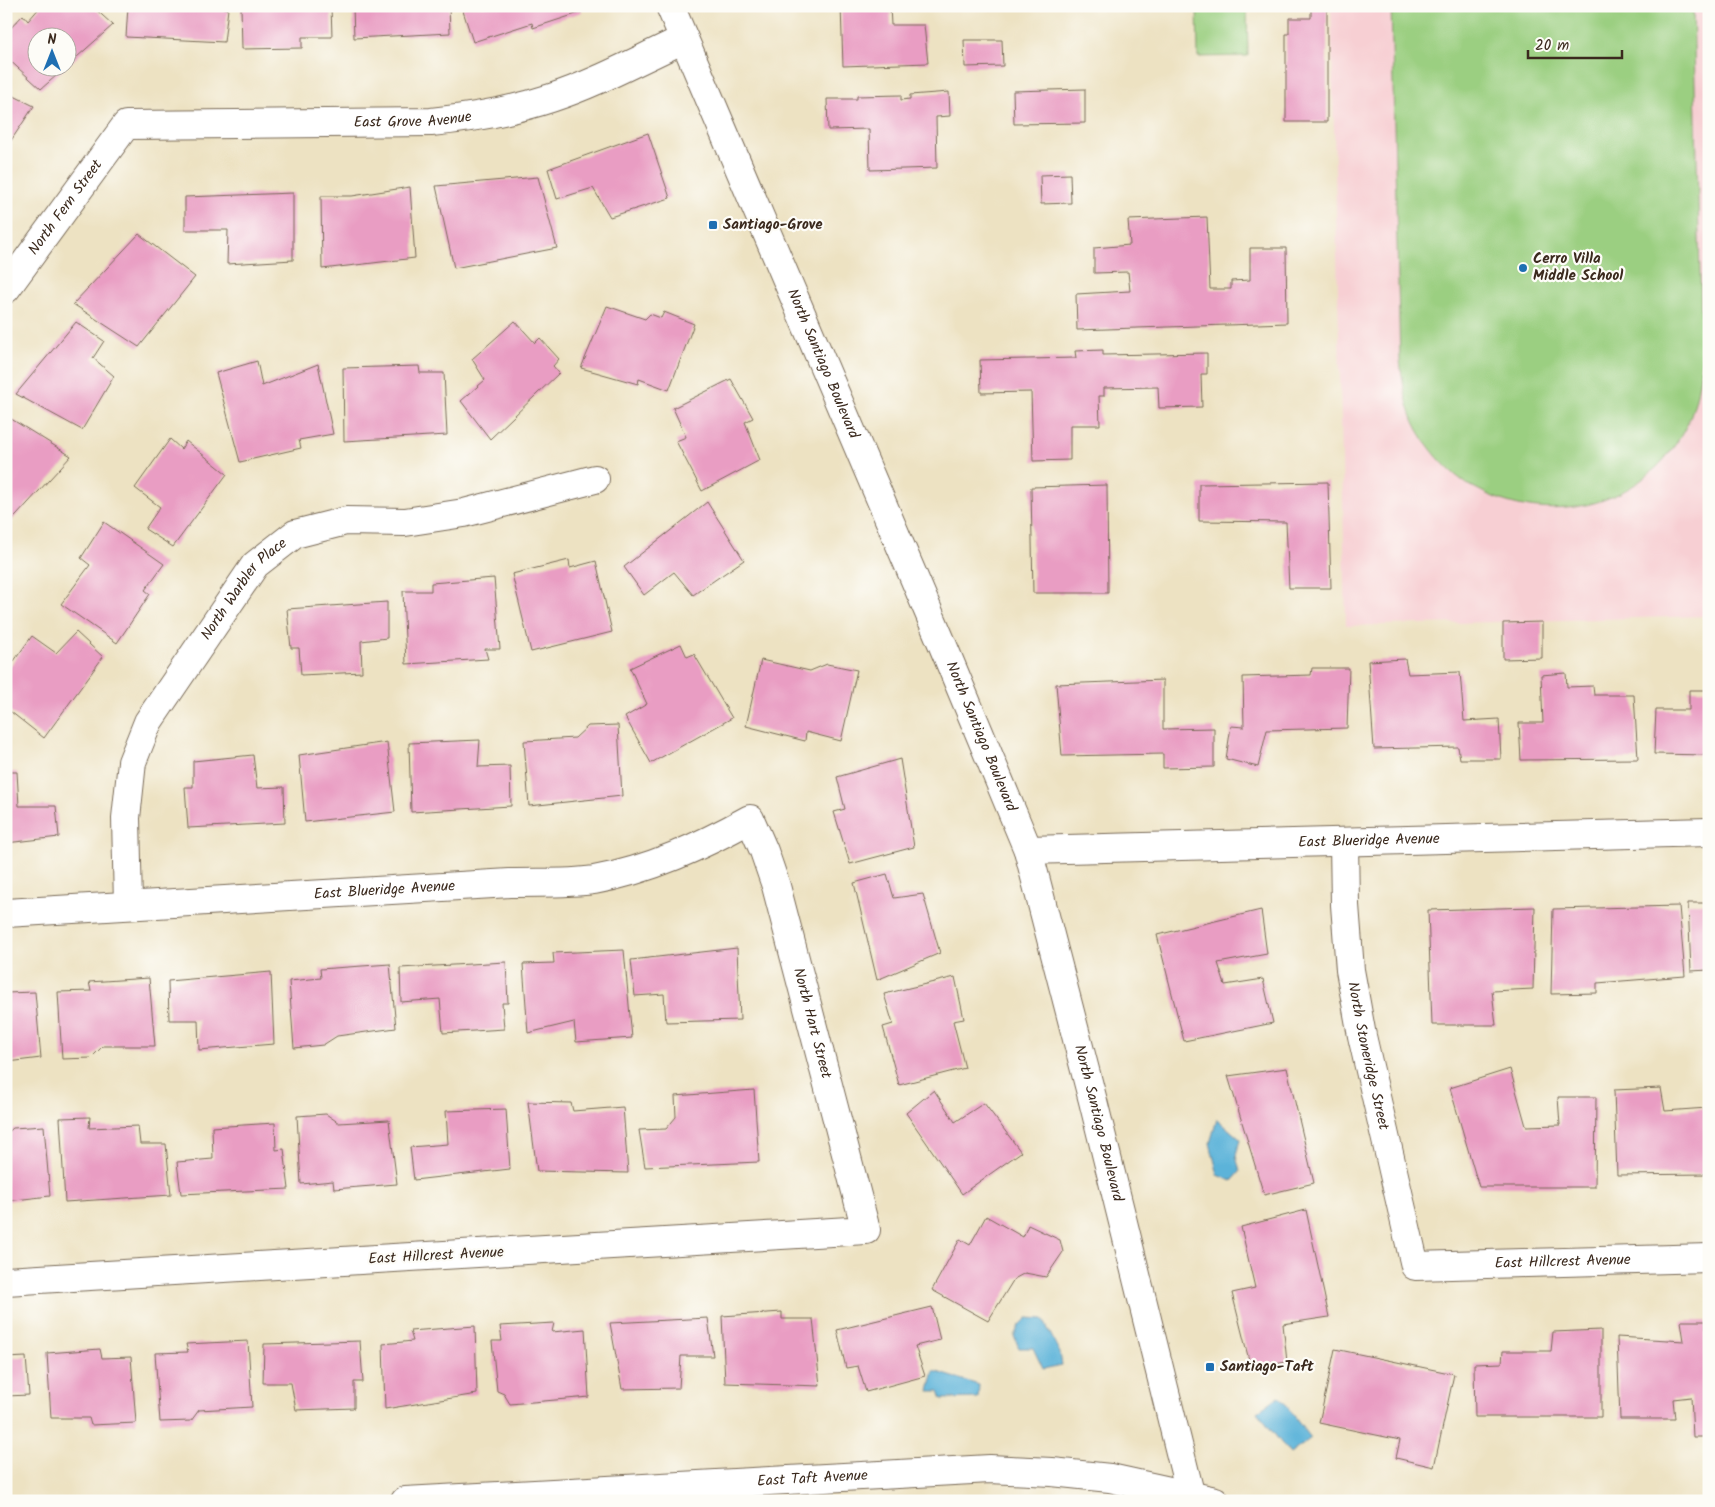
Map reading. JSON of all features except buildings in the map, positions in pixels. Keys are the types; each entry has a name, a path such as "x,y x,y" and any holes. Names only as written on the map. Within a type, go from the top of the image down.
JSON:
{"street":[{"name":"North Santiago Boulevard","path":"670,6 945,650 1028,850 1200,1499"},
{"name":"East Grove Avenue","path":"126,125 431,122 466,119 506,111 552,98 684,39"},
{"name":"North Fern Street","path":"6,289 126,125"},
{"name":"North Warbler Place","path":"128,905 126,818 132,762 148,722 256,565 295,534 346,521 405,522 464,513 595,479"},
{"name":"East Blueridge Avenue","path":"6,913 592,880 629,873 668,859 711,840 750,819"},
{"name":"North Hart Street","path":"750,819 776,886 866,1230"},
{"name":"East Blueridge Avenue","path":"1028,850 1709,832"},
{"name":"North Stoneridge Street","path":"1344,842 1345,905 1350,970 1362,1036 1415,1266"},
{"name":"East Hillcrest Avenue","path":"6,1281 866,1230"},
{"name":"East Hillcrest Avenue","path":"1415,1266 1709,1258"},
{"name":"East Taft Avenue","path":"405,1501 990,1469 1052,1472 1110,1478 1200,1499"}],"shaded area":[{"name":"Cerro Villa Middle School","path":"1331,6 1709,6 1709,616 1346,626"}],"green space":[{"path":"1197,6 1247,6 1248,56 1198,57"},
{"name":"Cerro Villa Middle School","path":"1391,6 1693,6 1702,351 1700,375 1693,410 1677,442 1659,465 1638,483 1614,496 1587,505 1560,508 1532,507 1505,501 1469,485 1456,476 1432,451 1414,422 1406,396 1400,360"}],"water":[{"path":"1217,1119 1240,1139 1236,1156 1240,1172 1232,1181 1218,1175 1210,1143"},
{"path":"1027,1318 1043,1319 1060,1353 1062,1365 1043,1369 1033,1348 1019,1348 1014,1336 1019,1326"},
{"path":"934,1371 979,1385 978,1398 942,1399 939,1391 929,1391"},
{"path":"1279,1396 1311,1438 1290,1454 1257,1412"}],"place":[{"name":"Santiago-Grove","path":"713,225"},
{"name":"Cerro Villa Middle School","path":"1523,268"},
{"name":"Santiago-Taft","path":"1210,1367"}]}
